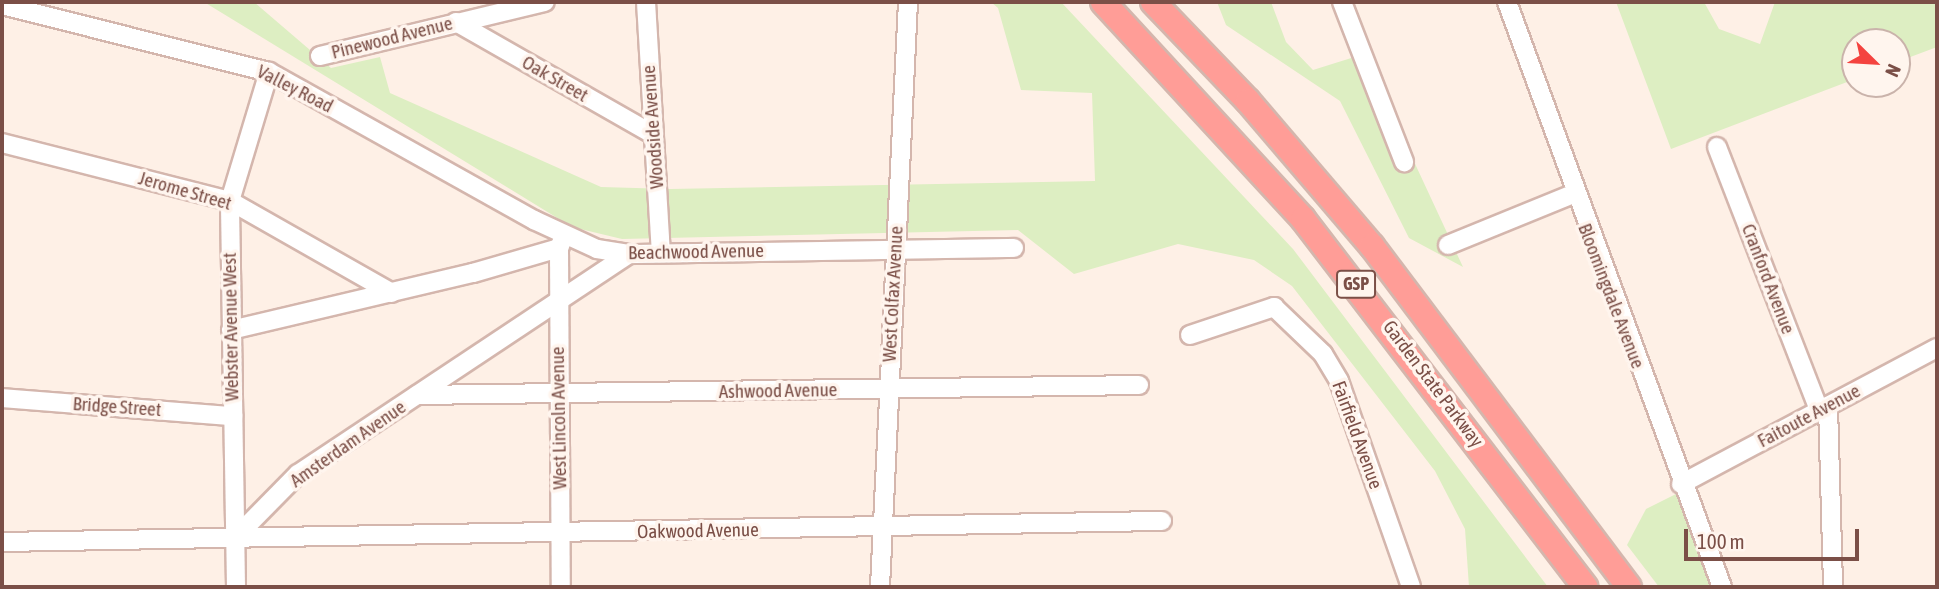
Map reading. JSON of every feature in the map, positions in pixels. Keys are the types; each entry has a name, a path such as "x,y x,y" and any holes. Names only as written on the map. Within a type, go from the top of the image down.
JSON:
{"highway":[{"name":"Garden State Parkway","path":"1102,2 1318,236 1585,587"},
{"name":"Garden State Parkway","path":"1153,2 1272,128 1372,246 1629,587"}],"street":[{"name":"Pinewood Avenue","path":"320,56 545,2"},
{"name":"Woodside Avenue","path":"646,2 661,253"},
{"name":"West Colfax Avenue","path":"880,587 908,2"},
{"name":"Bloomingdale Avenue","path":"1507,2 1573,194 1722,587"},
{"path":"1346,3 1366,67 1404,162"},
{"name":"Valley Road","path":"2,5 269,72 562,242"},
{"name":"Oak Street","path":"456,22 654,135"},
{"name":"Webster Avenue West","path":"236,587 230,201 269,72"},
{"name":"Jerome Street","path":"2,143 230,201 391,293"},
{"name":"Cranford Avenue","path":"1717,147 1824,408 1833,587"},
{"path":"1448,245 1573,194"},
{"name":"Beachwood Avenue","path":"562,242 629,254 1014,248"},
{"path":"231,330 391,293 562,242"},
{"name":"West Lincoln Avenue","path":"561,587 558,303 562,242"},
{"name":"Amsterdam Avenue","path":"235,538 298,474 629,254"},
{"name":"Fairfield Avenue","path":"1190,335 1274,307 1289,316 1323,354 1339,381 1411,587"},
{"name":"Faitoute Avenue","path":"1681,484 1937,348"},
{"name":"Ashwood Avenue","path":"417,395 1139,385"},
{"name":"Bridge Street","path":"2,398 233,416"},
{"name":"Oakwood Avenue","path":"235,538 1161,521"},
{"path":"2,542 235,538"}],"green space":[{"path":"204,2 254,2 331,68 380,57 390,93 601,187 670,189 1095,181 1092,93 1021,90 998,8 991,2 1061,2 1293,249 1548,587 1469,587 1465,529 1435,471 1292,286 1254,260 1178,244 1074,274 1018,230 622,239 572,227"},
{"path":"1217,2 1271,2 1286,42 1313,70 1364,54 1463,267 1409,238 1340,101 1226,25"},
{"path":"1616,2 1704,2 1719,29 1760,44 1775,2 1937,2 1937,47 1911,57 1911,28 1841,28 1841,84 1671,149"},
{"path":"1682,491 1717,587 1659,587 1627,545 1646,509"}]}
